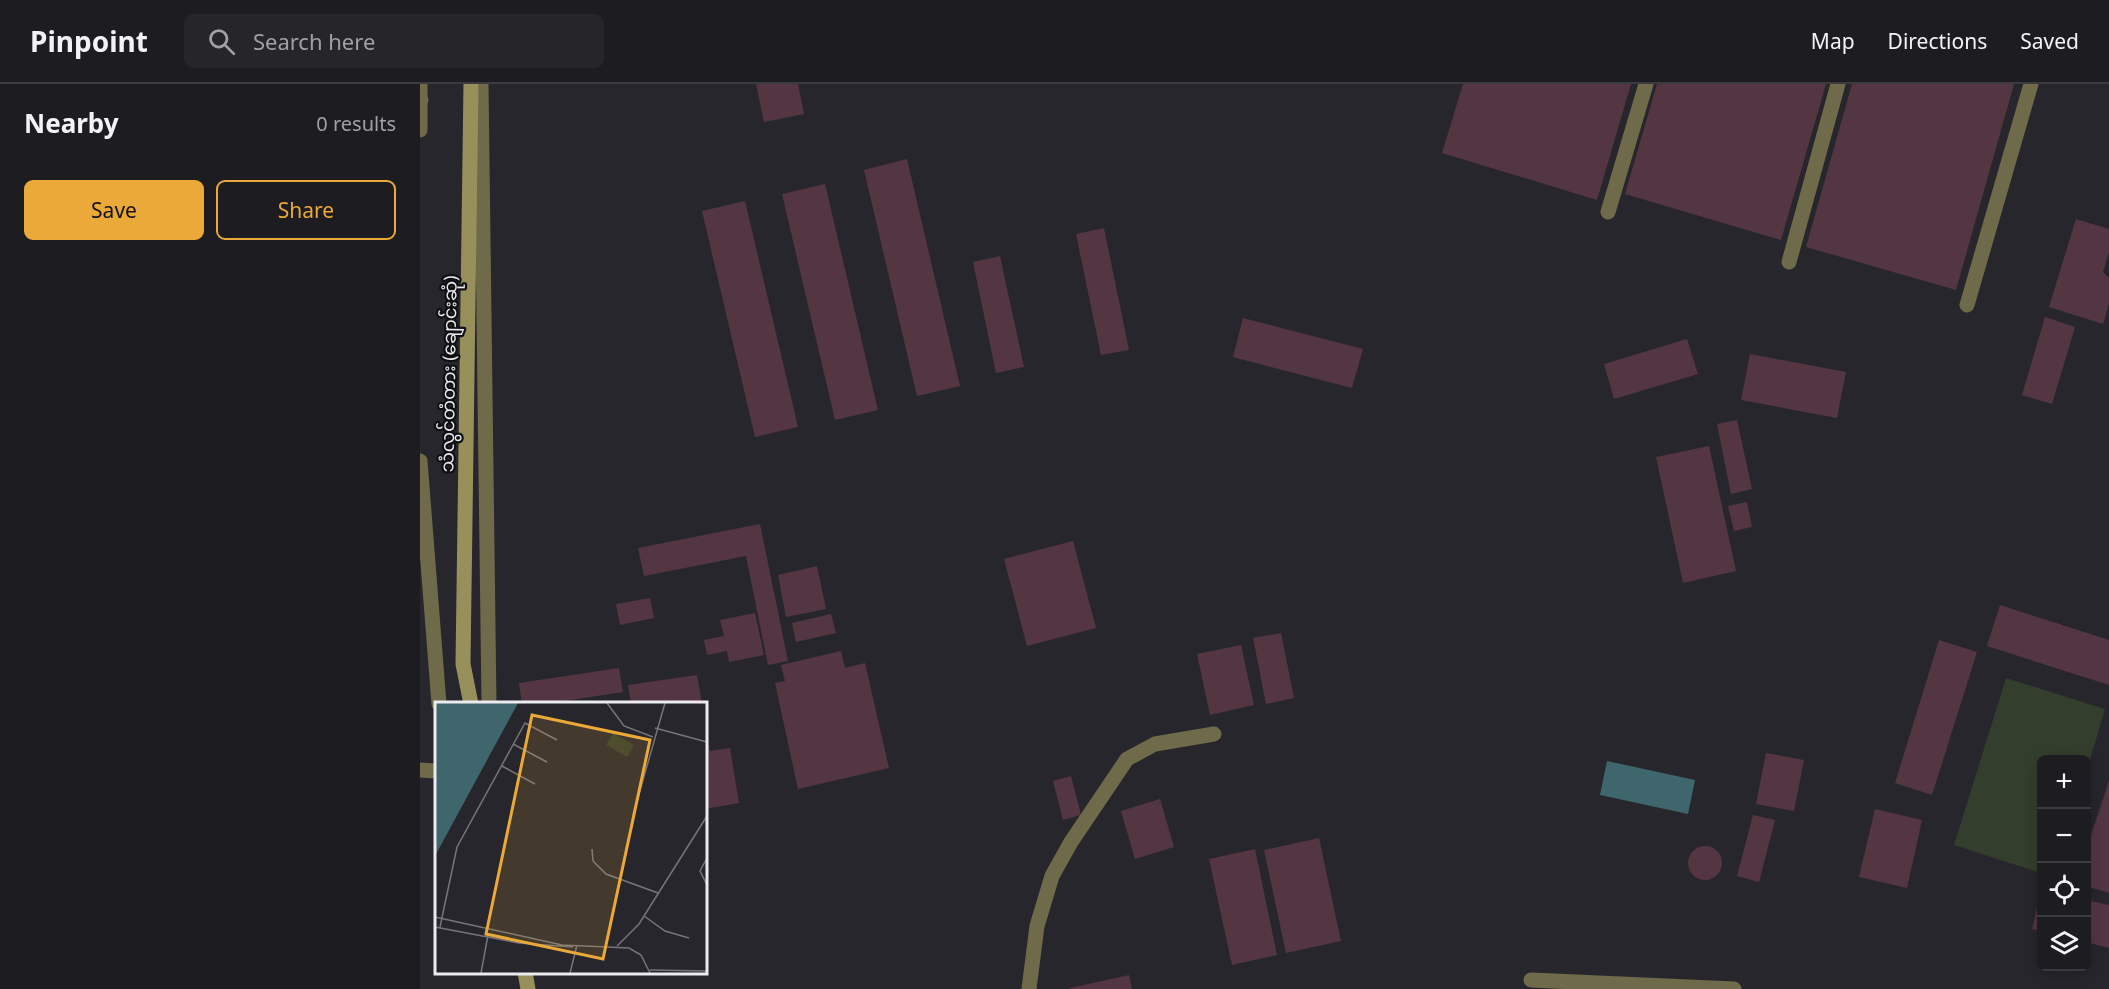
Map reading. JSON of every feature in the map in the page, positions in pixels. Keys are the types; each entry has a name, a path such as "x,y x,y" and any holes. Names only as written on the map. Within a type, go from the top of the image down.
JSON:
{"main road":[{"name":"သံလွင်တံတား (ချောင်းဆုံ)","path":"471,84 463,664 471,702"},
{"path":"525,974 528,989"}],"lane":[{"path":"482,84 489,702"},
{"path":"1608,212 1646,84"},
{"path":"1789,262 1838,84"},
{"path":"1967,304 2031,84"},
{"path":"420,94 420,130"},
{"path":"420,461 439,702"},
{"path":"1029,989 1037,926 1052,876 1071,842 1127,759 1155,744 1214,734"},
{"path":"420,770 435,771"},
{"path":"1532,980 1734,989"}],"green space":[{"path":"2006,678 2105,709 2091,756 2037,755 2037,872 1954,845"}],"water":[{"path":"1607,761 1695,780 1688,814 1600,795"}],"building":[{"path":"756,84 798,84 804,114 764,122"},
{"path":"1463,84 1631,84 1597,200 1442,153"},
{"path":"1657,84 1826,84 1781,240 1625,194"},
{"path":"1852,84 2014,84 1956,290 1806,247"},
{"path":"907,159 960,386 917,396 864,170"},
{"path":"825,184 878,410 835,420 782,194"},
{"path":"745,201 798,427 755,437 702,211"},
{"path":"2076,219 2109,229 2109,252 2103,272 2109,278 2109,304 2103,324 2049,307"},
{"path":"1104,228 1129,350 1101,355 1076,234"},
{"path":"1000,256 1024,367 996,373 973,262"},
{"path":"2045,317 2075,327 2052,404 2022,395"},
{"path":"1243,318 1363,349 1352,388 1233,357"},
{"path":"1687,339 1698,374 1614,399 1604,364"},
{"path":"1750,354 1846,372 1837,418 1741,400"},
{"path":"1737,420 1752,489 1731,494 1717,424"},
{"path":"1709,446 1736,571 1683,583 1656,457"},
{"path":"1747,502 1752,527 1734,531 1728,506"},
{"path":"760,524 788,661 768,665 746,556 644,576 638,548"},
{"path":"1073,541 1096,628 1027,646 1004,559"},
{"path":"817,566 826,609 786,617 778,575"},
{"path":"650,598 654,618 620,625 616,604"},
{"path":"2000,605 2109,640 2109,685 1987,646"},
{"path":"755,613 764,655 729,662 727,651 707,655 704,640 724,636 720,620"},
{"path":"831,614 836,633 796,642 792,623"},
{"path":"1281,633 1294,698 1266,704 1253,638"},
{"path":"1939,640 1977,652 1932,795 1895,783"},
{"path":"1241,645 1254,705 1210,715 1197,654"},
{"path":"841,651 845,668 865,663 889,768 798,789 775,683 785,681 781,665"},
{"path":"619,668 623,692 557,702 522,702 519,683"},
{"path":"697,675 702,702 631,702 628,685"},
{"path":"706,736 710,751 730,748 739,803 706,809"},
{"path":"1766,753 1804,760 1794,811 1756,804"},
{"path":"1071,776 1081,815 1063,820 1053,781"},
{"path":"2109,781 2109,893 2091,888 2091,835"},
{"path":"1160,799 1174,847 1135,859 1121,811"},
{"path":"1875,809 1922,820 1907,888 1859,877"},
{"path":"1753,815 1775,820 1759,882 1737,876"},
{"path":"1319,838 1341,941 1286,953 1264,850"},
{"path":"1705,846 1717,851 1722,863 1717,875 1705,880 1693,875 1688,863 1693,851"},
{"path":"1255,849 1277,955 1232,965 1209,859"},
{"path":"2091,901 2109,905 2109,948 2091,943"},
{"path":"2037,908 2037,930 2032,929"},
{"path":"1129,975 1132,989 1070,989 1070,988"}]}
